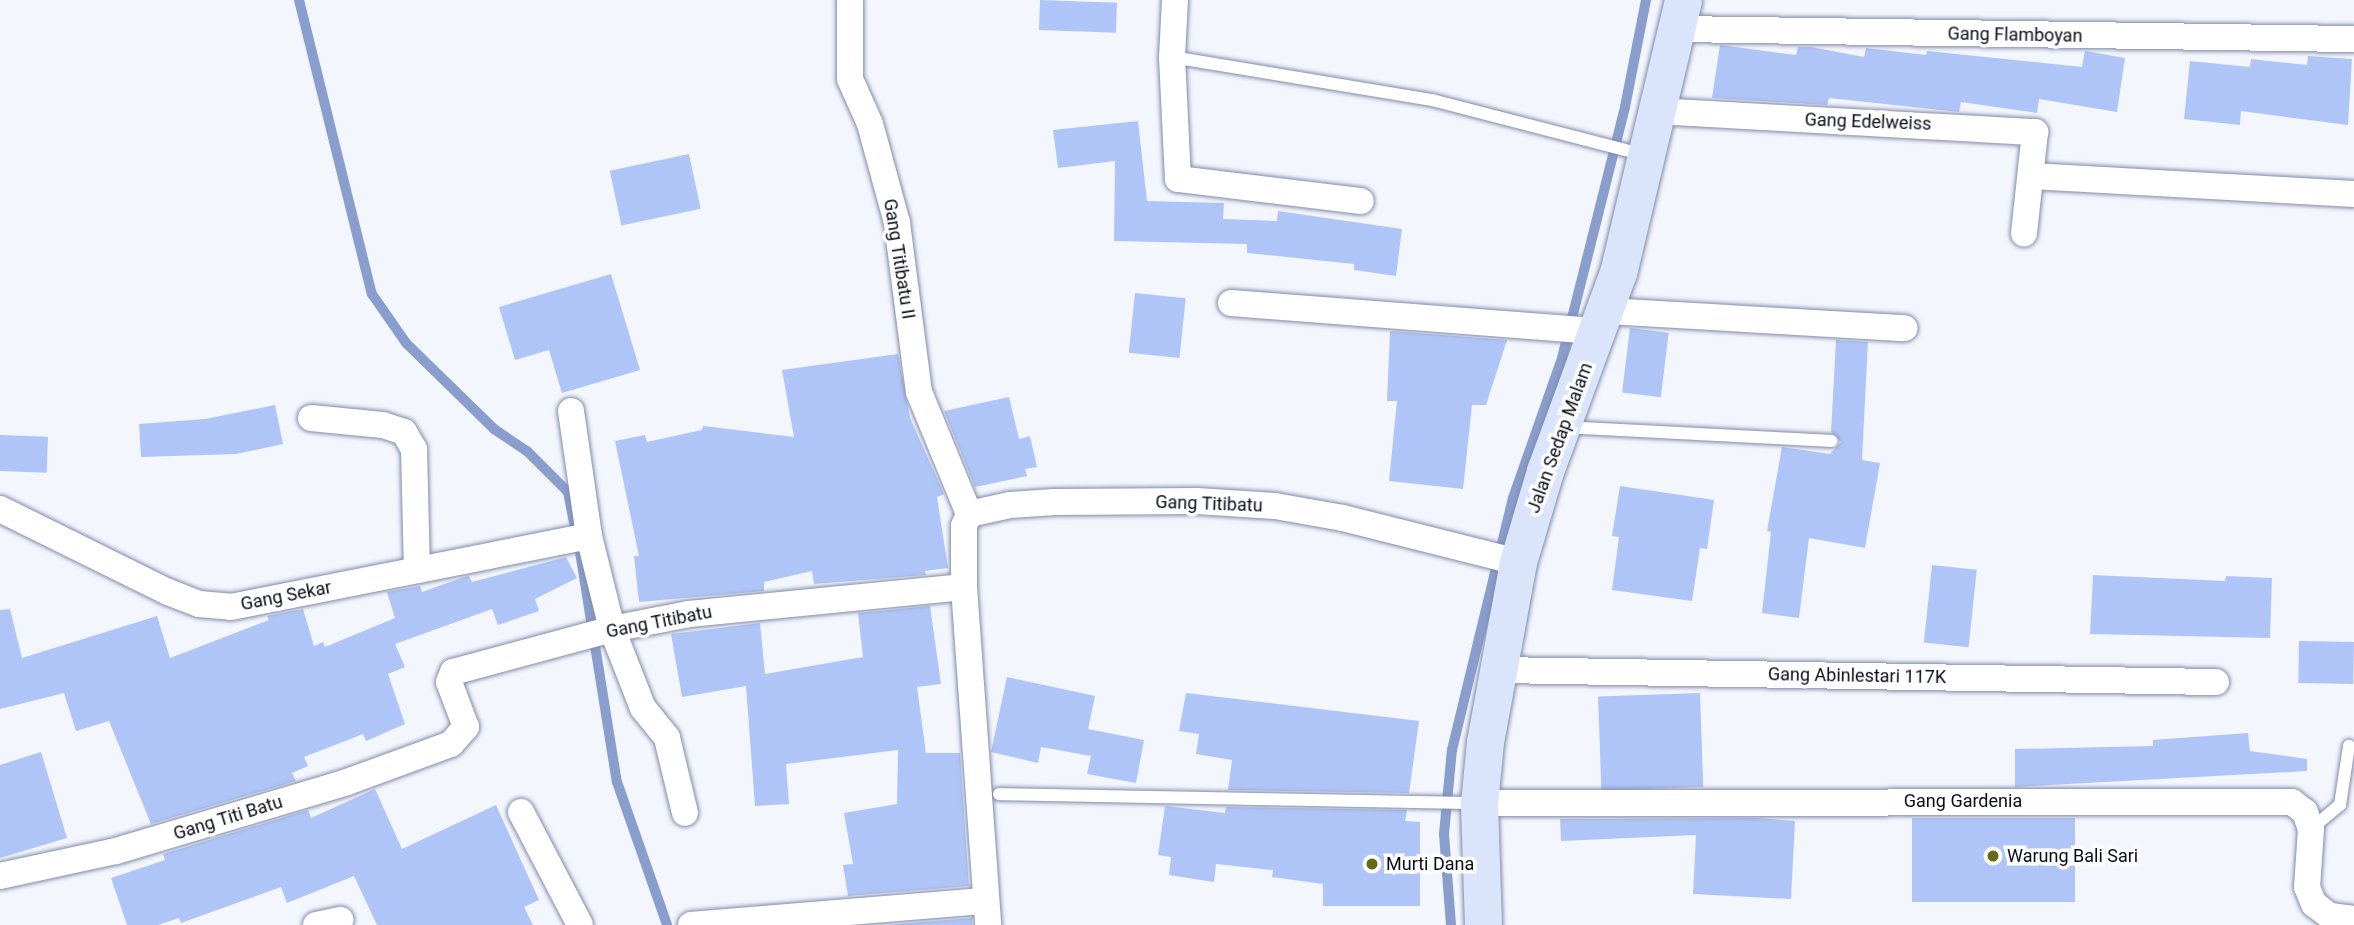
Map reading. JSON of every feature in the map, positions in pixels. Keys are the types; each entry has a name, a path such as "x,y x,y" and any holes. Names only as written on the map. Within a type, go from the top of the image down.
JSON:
{"street":[{"name":"Gang Titibatu II","path":"850,0 850,79 870,124 897,223 919,392 969,514"},
{"path":"1175,0 1172,57 1178,179 1362,201"},
{"name":"Gang Flamboyan","path":"1680,14 2354,39"},
{"name":"Jalan Sedap Malam","path":"1483,925 1466,803 1498,670 1503,559 1560,427 1586,324 1636,153 1656,111 1680,14"},
{"name":"Gang Edelweiss","path":"1656,111 2035,132 2024,233"},
{"path":"2031,176 2354,194"},
{"path":"1231,303 1586,324 1905,328"},
{"path":"571,411 581,538 599,633 643,708 667,738 685,813"},
{"path":"311,418 383,425 404,432 414,449 417,570"},
{"name":"Gang Titibatu","path":"969,514 1010,505 1055,502 1198,500 1262,505 1343,518 1503,559"},
{"name":"Gang Sekar","path":"0,509 199,604 231,607 581,538"},
{"path":"691,925 987,913 964,587 965,522 969,514"},
{"name":"Gang Titibatu","path":"451,744 466,727 449,682 453,671 599,633 750,607 964,587"},
{"name":"Gang Abinlestari 117K","path":"1498,670 2217,682"},
{"name":"Gang Titi Batu","path":"0,876 116,851 347,782 451,744"},
{"name":"Gang Gardenia","path":"1466,803 2267,799 2292,802 2305,812 2311,829"},
{"path":"521,813 580,925"},
{"path":"2311,829 2307,887 2314,904 2330,916 2354,919"}],"lane":[{"path":"1172,57 1432,100 1636,153"},
{"path":"1560,427 1832,441"},
{"path":"2311,829 2340,805 2349,746"},
{"path":"999,794 1466,803"}],"building":[{"path":"1040,0 1117,3 1116,33 1039,30"},
{"path":"1720,45 1796,55 1798,47 1811,47 1864,57 1866,48 1926,55 1927,51 2082,67 2085,51 2125,58 2117,112 2039,99 2037,113 1961,102 1959,112 1829,98 1827,105 1712,98"},
{"path":"2308,56 2352,59 2348,125 2241,111 2240,125 2184,119 2190,61 2250,67 2251,59 2307,65"},
{"path":"1138,121 1147,201 1224,203 1223,219 1277,221 1278,211 1402,229 1396,276 1354,270 1354,264 1247,253 1247,244 1114,241 1115,161 1058,168 1053,130"},
{"path":"689,154 701,209 621,226 610,171"},
{"path":"611,274 640,370 562,393 549,350 515,360 499,307"},
{"path":"1135,293 1186,298 1179,358 1129,353"},
{"path":"1630,328 1669,333 1661,397 1622,393"},
{"path":"1390,331 1507,340 1486,405 1472,405 1463,489 1389,481 1397,401 1387,401"},
{"path":"1836,340 1868,342 1862,460 1880,463 1865,548 1809,538 1799,618 1762,613 1771,532 1767,531 1782,447 1830,454 1841,442 1831,432"},
{"path":"898,354 910,418 944,494 937,497 948,568 925,571 926,575 814,584 812,571 764,582 764,591 639,602 634,556 639,556 615,441 645,435 647,442 702,430 703,426 794,437 782,370"},
{"path":"1009,397 1019,439 1030,436 1037,467 1025,469 1027,476 975,487 944,411"},
{"path":"275,405 283,444 236,454 141,457 139,424 205,419"},
{"path":"0,435 48,437 47,473 0,471"},
{"path":"1620,486 1714,500 1707,549 1700,548 1692,601 1612,590 1619,537 1612,536"},
{"path":"566,557 577,578 535,599 539,611 498,625 492,609 395,644 405,667 388,674 405,724 366,741 363,734 304,757 308,766 292,773 296,781 151,824 109,721 76,731 64,693 0,709 0,610 10,609 22,658 157,616 170,658 269,620 267,616 303,609 314,646 323,642 325,647 395,618 387,592 420,586 422,592 464,577 469,576 472,582"},
{"path":"1932,565 1977,570 1969,647 1924,643"},
{"path":"2093,575 2225,581 2226,576 2272,578 2270,638 2090,634"},
{"path":"930,606 941,684 917,687 926,753 960,753 969,886 848,896 843,865 853,864 844,813 897,804 898,750 786,764 789,804 755,806 746,686 682,697 671,634 760,623 765,674 863,657 858,613"},
{"path":"2299,641 2354,642 2353,684 2298,683"},
{"path":"1007,677 1095,696 1088,729 1144,740 1136,783 1087,774 1091,756 1041,747 1038,763 991,752"},
{"path":"1186,693 1419,721 1409,793 1228,790 1232,760 1196,754 1199,734 1179,731"},
{"path":"1700,693 1703,787 1601,791 1598,697"},
{"path":"2248,733 2250,751 2307,759 2307,771 2015,787 2015,749 2153,746 2153,740"},
{"path":"41,752 67,838 0,858 0,765"},
{"path":"375,789 402,849 496,805 539,900 524,907 533,925 377,925 354,876 287,903 281,887 181,923 179,918 158,925 127,925 111,878 165,860 163,854 308,810 311,818"},
{"path":"1165,806 1225,813 1226,807 1407,810 1405,821 1420,822 1420,906 1323,906 1323,884 1272,877 1273,870 1216,864 1214,882 1169,875 1171,857 1158,855"},
{"path":"1756,818 1795,821 1791,899 1693,894 1696,835 1561,841 1560,819"},
{"name":"Warung Bali Sari","path":"1912,818 2075,818 2075,902 1912,902"},
{"path":"972,918 972,925 885,925"}],"waterway":[{"path":"299,0 372,294 406,343 494,429 527,451 568,492 575,527"},
{"path":"1451,925 1444,834 1452,750 1513,498 1562,358 1625,107 1646,0"},
{"path":"580,552 617,782 667,925"}],"place":[{"name":"Warung Bali Sari","path":"1993,856"},
{"name":"Murti Dana","path":"1372,864"}]}
